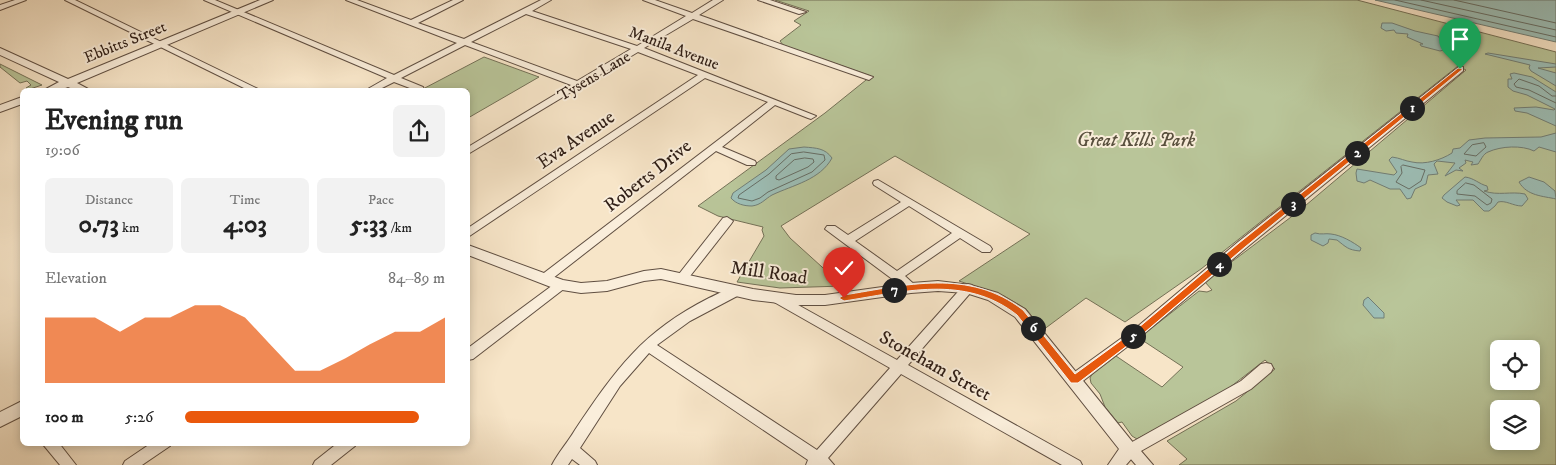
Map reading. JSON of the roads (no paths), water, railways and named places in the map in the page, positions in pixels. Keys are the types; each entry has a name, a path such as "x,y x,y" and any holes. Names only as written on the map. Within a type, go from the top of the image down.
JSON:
{"street":[{"path":"0,8 22,0"},
{"path":"69,0 252,88"},
{"path":"208,0 418,88"},
{"name":"Ebbitts Street","path":"55,88 268,0"},
{"path":"350,0 578,85"},
{"path":"412,23 459,0"},
{"path":"375,88 547,0"},
{"path":"647,0 868,77"},
{"name":"Tysens Lane","path":"470,150 719,0"},
{"path":"762,0 802,12"},
{"name":"Manila Avenue","path":"526,11 638,49 811,116"},
{"path":"0,50 79,88"},
{"path":"1074,380 1141,330 1242,245 1460,69"},
{"name":"Eva Avenue","path":"470,232 704,75"},
{"path":"0,109 20,101"},
{"name":"Roberts Drive","path":"544,279 774,102"},
{"path":"714,147 751,163"},
{"path":"878,183 986,249"},
{"path":"848,241 908,202"},
{"path":"683,277 726,221"},
{"path":"831,229 911,287"},
{"path":"897,276 960,233"},
{"name":"Mill Road","path":"470,251 561,286 581,288 602,287 654,274 683,277 736,291 778,298 816,301 911,287 945,285 968,288 993,296 1020,312 1130,450 1146,465"},
{"path":"470,354 561,286"},
{"path":"648,346 820,463 898,368 968,288"},
{"path":"559,465 571,450 615,381 648,346 693,312 736,291"},
{"name":"Stoneham Street","path":"778,298 898,368 1075,465"},
{"path":"1116,465 1130,450 1246,384 1266,368"},
{"path":"0,420 20,411"},
{"path":"52,446 69,465"},
{"path":"130,465 159,446"},
{"path":"320,465 345,446"},
{"path":"571,450 590,465"}],"water":[{"path":"1375,0 1556,0 1556,42"},
{"path":"1382,23 1392,23 1438,36 1443,43 1475,52 1451,48 1440,51 1421,46 1420,44 1423,44 1407,37 1408,34 1396,33 1394,30 1386,31 1381,28"},
{"path":"1485,54 1556,64 1556,67 1538,68 1556,73 1556,86 1531,71 1530,65"},
{"path":"1514,73 1532,77 1556,92 1556,126 1527,113 1515,111 1514,108 1536,107 1555,109 1527,95 1513,91 1508,87 1508,79 1512,79 1510,74"},
{"path":"1556,133 1556,152 1539,147 1534,151 1518,147 1499,148 1486,153 1478,164 1471,165 1473,162 1465,160 1466,163 1459,168 1463,171 1456,170 1445,176 1455,163 1437,161 1434,164 1438,174 1428,175 1426,184 1415,189 1411,198 1407,199 1400,189 1390,189 1370,180 1364,183 1357,181 1357,169 1394,175 1397,172 1389,160 1392,157 1409,162 1427,162 1448,156 1452,153 1453,149 1460,148 1469,140 1541,137"},
{"path":"804,147 823,150 832,158 821,172 752,206 735,202 731,198 733,193 766,170 789,149"},
{"path":"1465,177 1487,186 1488,190 1484,191 1525,194 1528,199 1522,206 1498,202 1489,211 1484,211 1473,200 1456,200 1460,205 1457,206 1442,198"},
{"path":"1529,177 1544,182 1555,191 1556,199 1536,195 1522,187 1519,182"},
{"path":"1315,233 1343,237 1361,248 1360,251 1350,249 1337,240 1329,239 1328,243 1323,246 1311,240 1311,235"},
{"path":"1368,297 1384,313 1384,318 1374,318 1363,305 1364,300"}],"park label":[{"name":"Great Kills Park","path":"1136,140"}]}
